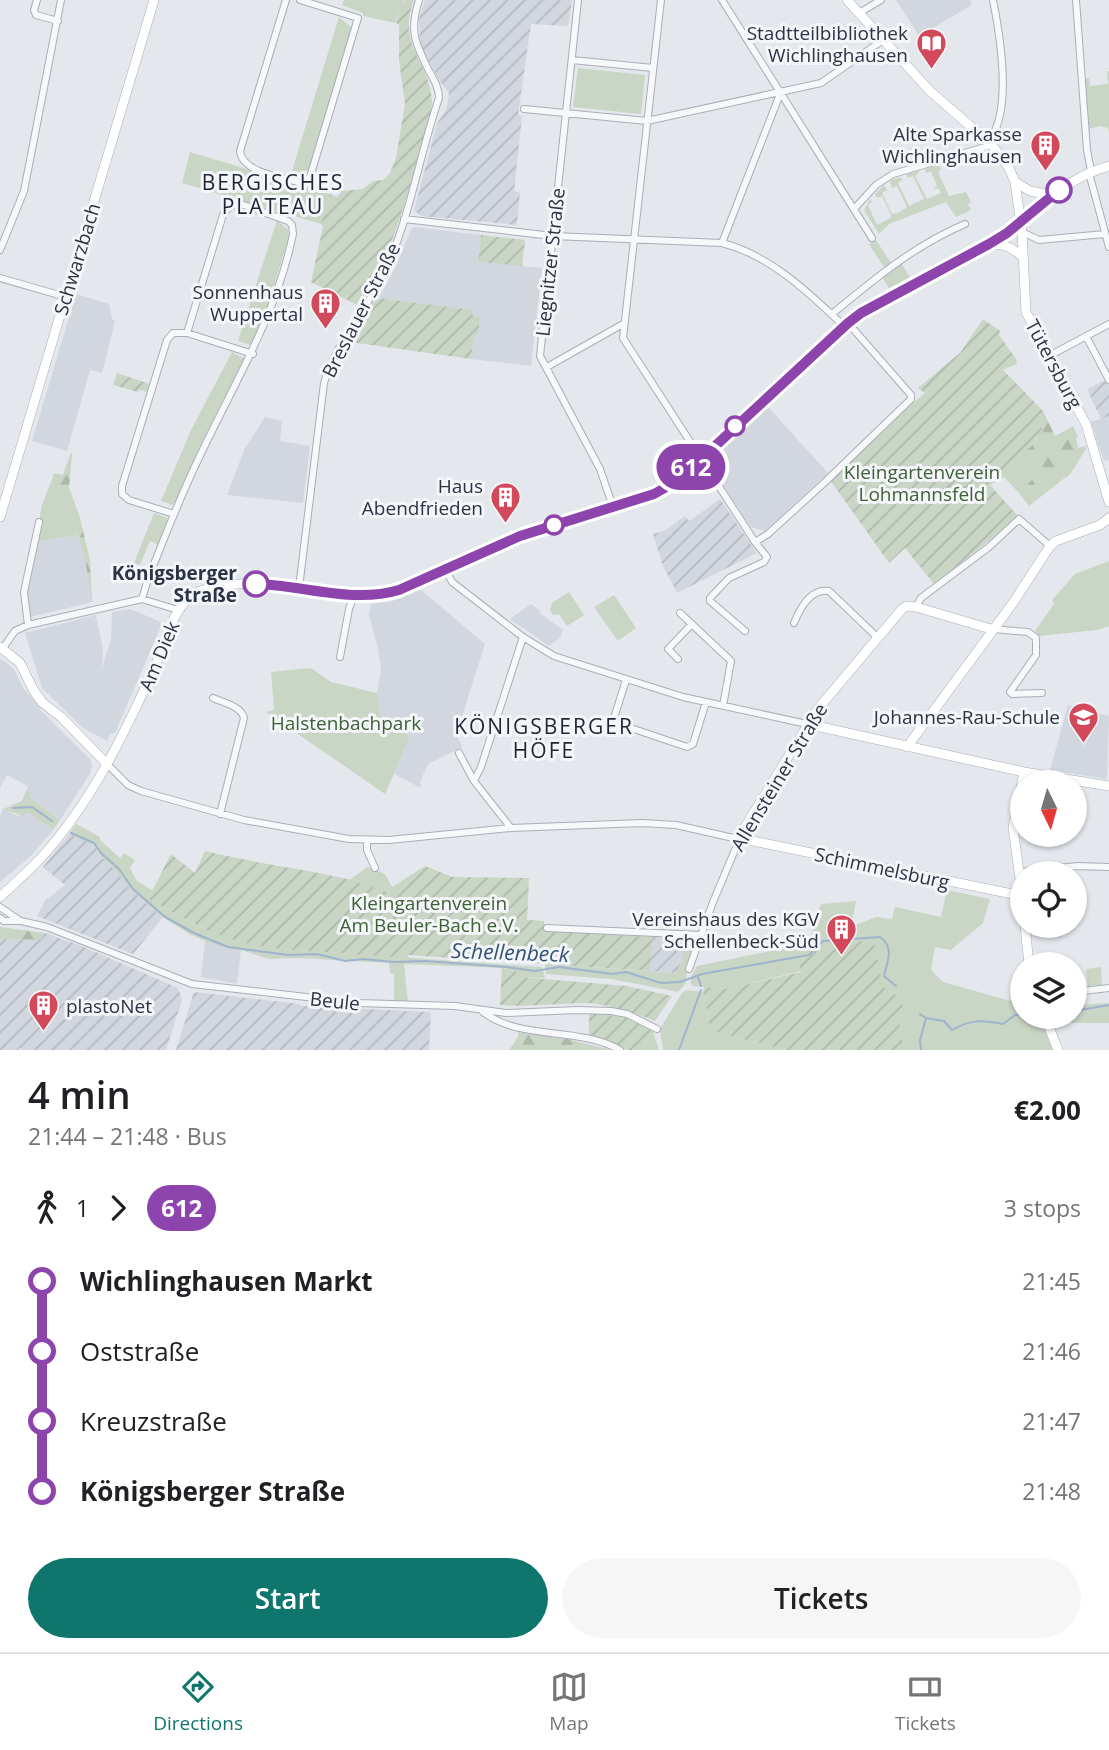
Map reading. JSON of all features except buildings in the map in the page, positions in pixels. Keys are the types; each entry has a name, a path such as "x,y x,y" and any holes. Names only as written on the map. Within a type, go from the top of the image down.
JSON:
{"street":[{"path":"37,0 34,10 36,15 58,21"},
{"path":"0,250 24,191 61,0"},
{"name":"Schwarzbach","path":"0,517 154,0"},
{"path":"286,0 240,151 241,158 250,167 303,183 310,177 358,18 300,0"},
{"name":"Breslauer Straße","path":"299,588 324,383 341,345 383,275 404,219 439,98 438,88 415,41 413,25 419,0"},
{"name":"Liegnitzer Straße","path":"578,0 540,356 600,469 613,507"},
{"path":"661,0 623,338 755,542 765,552 766,560 724,582 710,599 745,631"},
{"path":"722,0 872,238"},
{"path":"847,0 930,91 990,144 1009,169 1015,182 1030,191 1050,195"},
{"path":"859,13 881,0"},
{"path":"854,209 876,185 893,174 990,144 996,130 1002,92 1001,60 993,0"},
{"path":"1076,0 1087,150 1109,247"},
{"path":"524,108 647,121 821,83 883,40"},
{"path":"572,60 653,68"},
{"path":"722,243 780,94"},
{"name":"Am Diek","path":"0,897 51,846 107,764 138,705 178,610 194,594 220,586 256,584 354,595 391,592 520,536 659,492 701,458 861,313 989,244 1071,181 1109,166"},
{"name":"Tütersburg","path":"1015,182 1022,232 1026,312 1086,424 1109,502"},
{"path":"142,599 198,460 253,354 292,238 292,225 279,216 241,204 226,209 187,333"},
{"path":"404,219 553,236 722,243 741,248 762,260 804,288 846,325 911,395 911,399 824,483 768,534 755,542"},
{"path":"832,314 894,264 921,246 965,224"},
{"path":"1022,232 1039,240 1105,234"},
{"path":"989,244 1011,247 1023,257"},
{"path":"1,278 66,297"},
{"path":"547,368 623,324"},
{"path":"1049,356 1109,324"},
{"path":"174,514 129,500 121,490 167,340 173,333 187,333 253,354"},
{"path":"1086,336 1109,380"},
{"path":"907,747 991,629 1013,603 1050,546 1056,541 1100,525 1109,518"},
{"name":"Allensteiner Straße","path":"689,969 700,934 743,832 807,724 877,637 902,609 906,606 916,607 921,598 989,547 1019,519 1050,546"},
{"path":"28,625 24,593 39,522"},
{"path":"444,568 452,582 523,637 554,656 626,680 706,702 1015,770"},
{"path":"794,623 799,609 815,593 824,589 877,637"},
{"path":"340,657 354,595"},
{"path":"178,610 142,599 99,607 28,625 15,631 2,648 20,663 42,702 134,788 220,814 288,830 367,841 511,828 642,823 676,825 740,838"},
{"path":"916,607 991,629 1028,632 1034,635 1036,655 1010,692 1042,693"},
{"path":"680,612 731,661 723,706"},
{"path":"678,659 668,649 692,624"},
{"path":"474,781 481,767 523,637"},
{"path":"626,680 614,718 615,723 687,747 692,744 706,702"},
{"path":"213,698 237,708 243,712 244,718 220,814"},
{"path":"459,752 474,781 511,828"},
{"path":"1087,782 1109,786"},
{"name":"Schimmelsburg","path":"740,838 1010,893"},
{"path":"367,841 367,850 375,868"},
{"path":"1087,866 1109,867"},
{"name":"Beule","path":"0,907 21,921"},
{"name":"Beule","path":"1,920 40,925 192,984 359,1003 456,1006 523,1014 577,1010 611,1011 627,1014 657,1029"},
{"path":"547,928 700,934"},
{"path":"1087,991 1109,988"},
{"path":"481,1011 521,1029 587,1039 620,1050"},
{"path":"1050,1029 1058,1050"}],"shaded area":[{"path":"425,0 572,0 568,26 531,24 518,115 522,116 514,191 520,193 517,225 421,216 414,210 437,124 447,107 449,92 420,45 419,19"},
{"path":"896,0 970,0 972,5 919,36"},
{"path":"414,227 481,235 478,262 542,268 531,366 471,359 474,334 478,335 480,317 472,316 472,310 379,298"},
{"path":"76,294 109,304 112,319 115,321 102,373 90,370 67,451 32,441"},
{"path":"1105,380 1109,387 1109,416 1101,419 1087,389"},
{"path":"768,407 828,473 765,531 751,527 708,463"},
{"path":"1109,416 1109,460 1104,461 1091,422"},
{"path":"265,417 282,421 280,441 310,446 303,503 227,495 245,448"},
{"path":"720,499 757,553 677,593 663,566 653,534 664,531 685,516 689,521"},
{"path":"78,535 93,602 30,617 26,590 35,542"},
{"path":"421,590 485,644 456,735 463,747 428,764 420,782 421,788 394,774 410,737 381,717 377,693 381,669 369,615 371,604 390,602"},
{"path":"531,604 563,630 560,638 549,646 510,619"},
{"path":"130,609 159,621 161,626 115,733 110,734 107,741 83,728 42,688 25,633 96,615 103,650 102,668 111,640 112,612"},
{"path":"0,658 13,668 24,689 40,710 90,759 90,774 60,820 29,797 26,791 28,786 7,775 0,788"},
{"name":"Johannes-Rau-Schule","path":"1068,705 1109,716 1107,779 1087,776 1087,770 1050,770"},
{"path":"3,809 18,816 27,812 53,830 29,858 0,882 0,816"},
{"path":"69,834 93,844 131,890 163,917 133,954 37,916 45,901 65,885 43,867"},
{"path":"45,933 178,988 182,1000 166,1050 0,1050 0,939 40,940"},
{"path":"653,937 685,938 677,973 650,971"},
{"path":"205,941 220,947 241,950 237,984 201,977"},
{"path":"194,992 300,1006 431,1012 429,1050 176,1050"}],"green space":[{"path":"344,0 405,0 400,5 395,23 363,16 363,13 342,5"},
{"path":"406,0 414,0 409,30 430,88 432,109 395,233 359,306 311,282 323,226 321,224 330,194 337,197 342,191 363,189 373,181 383,180 390,173 396,158 405,103 399,61 399,25 396,23 400,5"},
{"path":"339,17 351,27 351,33 310,168 301,174 291,174"},
{"path":"578,68 645,75 641,114 573,107"},
{"path":"1109,71 1109,133 1108,128 1100,126 1088,129 1084,79 1089,78 1090,86 1108,84"},
{"name":"BERGISCHES PLATEAU","path":"190,152 330,194 321,224 182,183"},
{"path":"939,165 941,170 938,172 949,196 966,192 971,202 968,204 971,210 956,217 946,202 889,224 879,234 864,210 870,199 872,202 868,205 877,225 892,217 882,196 877,198 875,194 884,185 887,190 882,193 892,214 898,213 907,207 897,186 892,188 890,181 900,177 902,180 898,183 909,206 924,199 913,176 907,178 907,174 918,171 915,176 927,199 941,193 939,189 933,188 937,186 931,171 926,173 925,169"},
{"path":"277,220 288,228 289,237 266,311 251,345 238,341"},
{"path":"481,235 525,240 522,266 478,262"},
{"path":"876,240 891,263 884,267 869,244"},
{"path":"901,263 910,277 889,288 882,277"},
{"path":"379,298 473,310 472,315 480,317 471,359 350,342 349,339 369,306"},
{"name":"Kleingartenverein Lohmannsfeld","path":"983,319 1000,331 999,335 1016,359 1017,364 1003,370 1043,411 1034,420 1043,430 1035,438 1037,441 1023,453 1023,459 1004,477 990,485 1019,517 934,584 905,548 889,563 830,480 910,403 925,393 918,388 960,353"},
{"path":"232,352 243,358 244,356 245,363 175,502 172,505 161,501 191,430"},
{"path":"117,373 150,384 148,392 113,385"},
{"path":"1043,411 1055,436 1073,426 1078,437 1078,448 1086,446 1086,449 1071,473 1029,506 1019,493 1038,474 1023,459 1023,453 1037,441 1033,420"},
{"path":"71,452 69,487 90,560 92,600 85,560 71,511 51,482 54,473 63,475"},
{"path":"1023,459 1039,474 1019,493 1004,477"},
{"path":"51,482 71,511 78,535 35,542 42,505"},
{"path":"154,513 167,518 167,523 158,545 150,541 140,565 134,563"},
{"path":"1109,561 1109,626 1097,630 1039,636 1035,631 1054,604 1052,600 1075,574"},
{"path":"569,592 584,615 567,626 559,614 553,615 550,610 552,603"},
{"path":"614,595 636,628 618,641 594,607"},
{"name":"Halstenbachpark","path":"311,668 331,682 377,693 381,717 410,737 385,794 266,712 274,710 271,672"},
{"path":"26,791 31,793 29,797 60,820 53,830 27,812 23,816 3,809 22,801"},
{"path":"76,824 100,837 120,858 124,853 135,860 130,868 137,881 152,890 148,899 210,932 269,948 542,967 545,978 520,977 505,968 404,964 408,1003 394,1003 394,974 390,973 389,963 269,959 220,947 189,934 163,917 131,890 93,844 69,834"},
{"name":"Kleingartenverein Am Beuler-Bach e.V.","path":"205,851 347,879 389,892 392,887 425,866 452,877 529,878 527,920 544,921 545,931 653,937 650,971 408,955 407,958 269,948 241,942 210,932 148,899 171,854 195,873"},
{"path":"368,867 385,874 392,887 389,892 349,880"},
{"path":"947,890 990,899 983,923 951,950 935,947 931,970 943,982 1010,1001 1010,1029 1046,1029 1054,1050 907,1050 899,1033 903,1000 801,971 727,989 692,986 691,983 697,966 809,943 821,904 856,901 851,927 876,917 892,919 895,907 941,917"},
{"path":"0,927 45,933 40,940 0,939"},
{"path":"685,938 692,949 685,984 678,992 611,979 546,974 545,964 676,973 682,960"},
{"path":"874,942 883,987 903,1000 899,1033 907,1050 785,1050 711,1031 704,987 727,989 801,972 798,957 832,944"},
{"path":"1101,967 1102,985 1088,986 1087,969"},
{"path":"502,968 519,972 520,977 626,986 672,996 655,1021 590,1003 500,1005"},
{"path":"687,990 703,992 711,1031 785,1050 663,1050 660,1029 682,993"},
{"path":"1109,1003 1109,1023 1087,1023 1087,1004"},
{"path":"589,1012 629,1018 653,1031 641,1050 628,1050 589,1037"},
{"path":"653,1031 659,1050 641,1050"},
{"path":"518,1032 567,1039 611,1050 509,1050 518,1037"}],"waterway":[{"name":"Schellenbeck","path":"13,808 32,807 52,821"},
{"name":"Schellenbeck","path":"71,833 94,843 119,869 133,889 165,917 228,947 288,955 317,954 345,961 425,961 535,971 559,967 612,974 626,972 661,983 680,982 702,974 809,955 823,941 880,937 889,950 884,976 896,986"},
{"path":"698,977 701,986"},
{"path":"679,1050 701,990"},
{"path":"1087,1009 1109,1005"},
{"name":"Schellenbeck","path":"920,1014 926,1018 920,1040 921,1050"},
{"path":"926,1018 944,1021 952,1030 977,1021 1003,1024 1010,1019"}],"bus line":[{"name":"612","path":"256,584 354,595 383,594 399,590 520,536 654,494 670,485 713,448 803,363 861,313 1007,233 1059,190"}],"place":[{"name":"Stadtteilbibliothek Wichlinghausen","path":"931,71"},
{"name":"Alte Sparkasse Wichlinghausen","path":"1045,172"},
{"name":"Sonnenhaus Wuppertal","path":"326,330"},
{"name":"Haus Abendfrieden","path":"506,524"},
{"name":"Königsberger Straße","path":"256,584"},
{"name":"Johannes-Rau-Schule","path":"1083,744"},
{"name":"Vereinshaus des KGV Schellenbeck-Süd","path":"842,957"},
{"name":"plastoNet","path":"43,1033"}],"district":[{"name":"BERGISCHES PLATEAU","path":"273,195"},
{"name":"KÖNIGSBERGER HÖFE","path":"544,739"}]}
